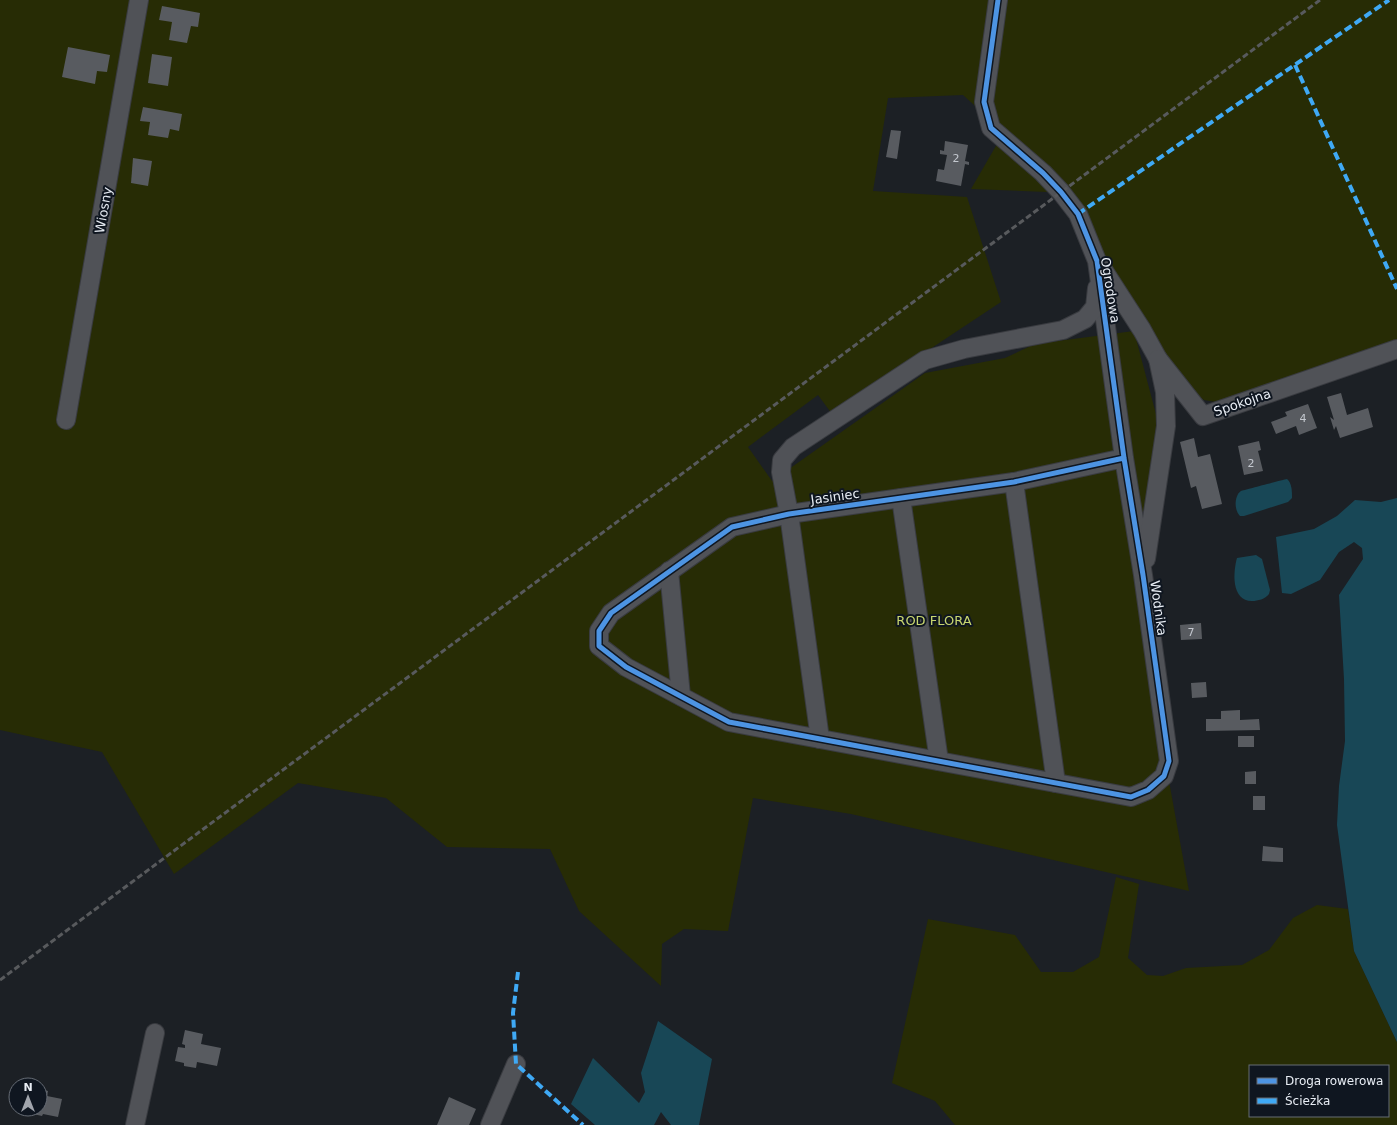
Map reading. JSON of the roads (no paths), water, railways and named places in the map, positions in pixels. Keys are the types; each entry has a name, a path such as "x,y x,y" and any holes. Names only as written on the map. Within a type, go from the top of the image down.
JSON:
{"street":[{"name":"Wiosny","path":"66,420 139,0"},
{"name":"Ogrodowa","path":"998,0 984,102 991,128 1043,173 1061,192 1078,214 1097,261 1124,458"},
{"path":"1097,261 1142,330 1158,359 1165,392 1166,426 1143,575"},
{"path":"820,739 782,460 793,447 925,360 964,349 1063,330 1085,319 1095,307 1097,290 1097,261"},
{"name":"Spokojna","path":"1158,359 1203,416 1397,349"},
{"name":"Jasiniec","path":"681,696 626,667 599,646 599,631 611,613 732,527 789,514 1014,482 1124,458"},
{"name":"Wodnika","path":"1056,783 1131,797 1148,790 1164,776 1169,761 1143,575 1124,458"},
{"path":"669,571 681,696 729,722 1056,783 1014,482"},
{"path":"901,498 939,761"},
{"path":"135,1125 156,1033"},
{"path":"490,1125 516,1064"}],"water":[{"path":"1287,479 1291,485 1292,493 1292,498 1288,502 1240,516 1236,507 1236,500 1241,491"},
{"path":"1397,498 1397,1042 1354,951 1337,825 1339,786 1345,741 1344,679 1339,595 1363,559 1362,548 1354,542 1339,552 1320,580 1291,594 1282,593 1276,537 1314,529 1337,516 1355,500 1381,502"},
{"path":"1256,555 1262,559 1270,590 1266,597 1259,600 1245,600 1240,596 1235,585 1234,578 1237,558"},
{"path":"658,1021 712,1059 699,1125 671,1125 661,1112 654,1125 595,1125 571,1104 593,1058 639,1103 645,1092 641,1073"}],"railway":[{"path":"0,980 1320,0"}],"park label":[{"name":"ROD FLORA","path":"934,620"}]}
